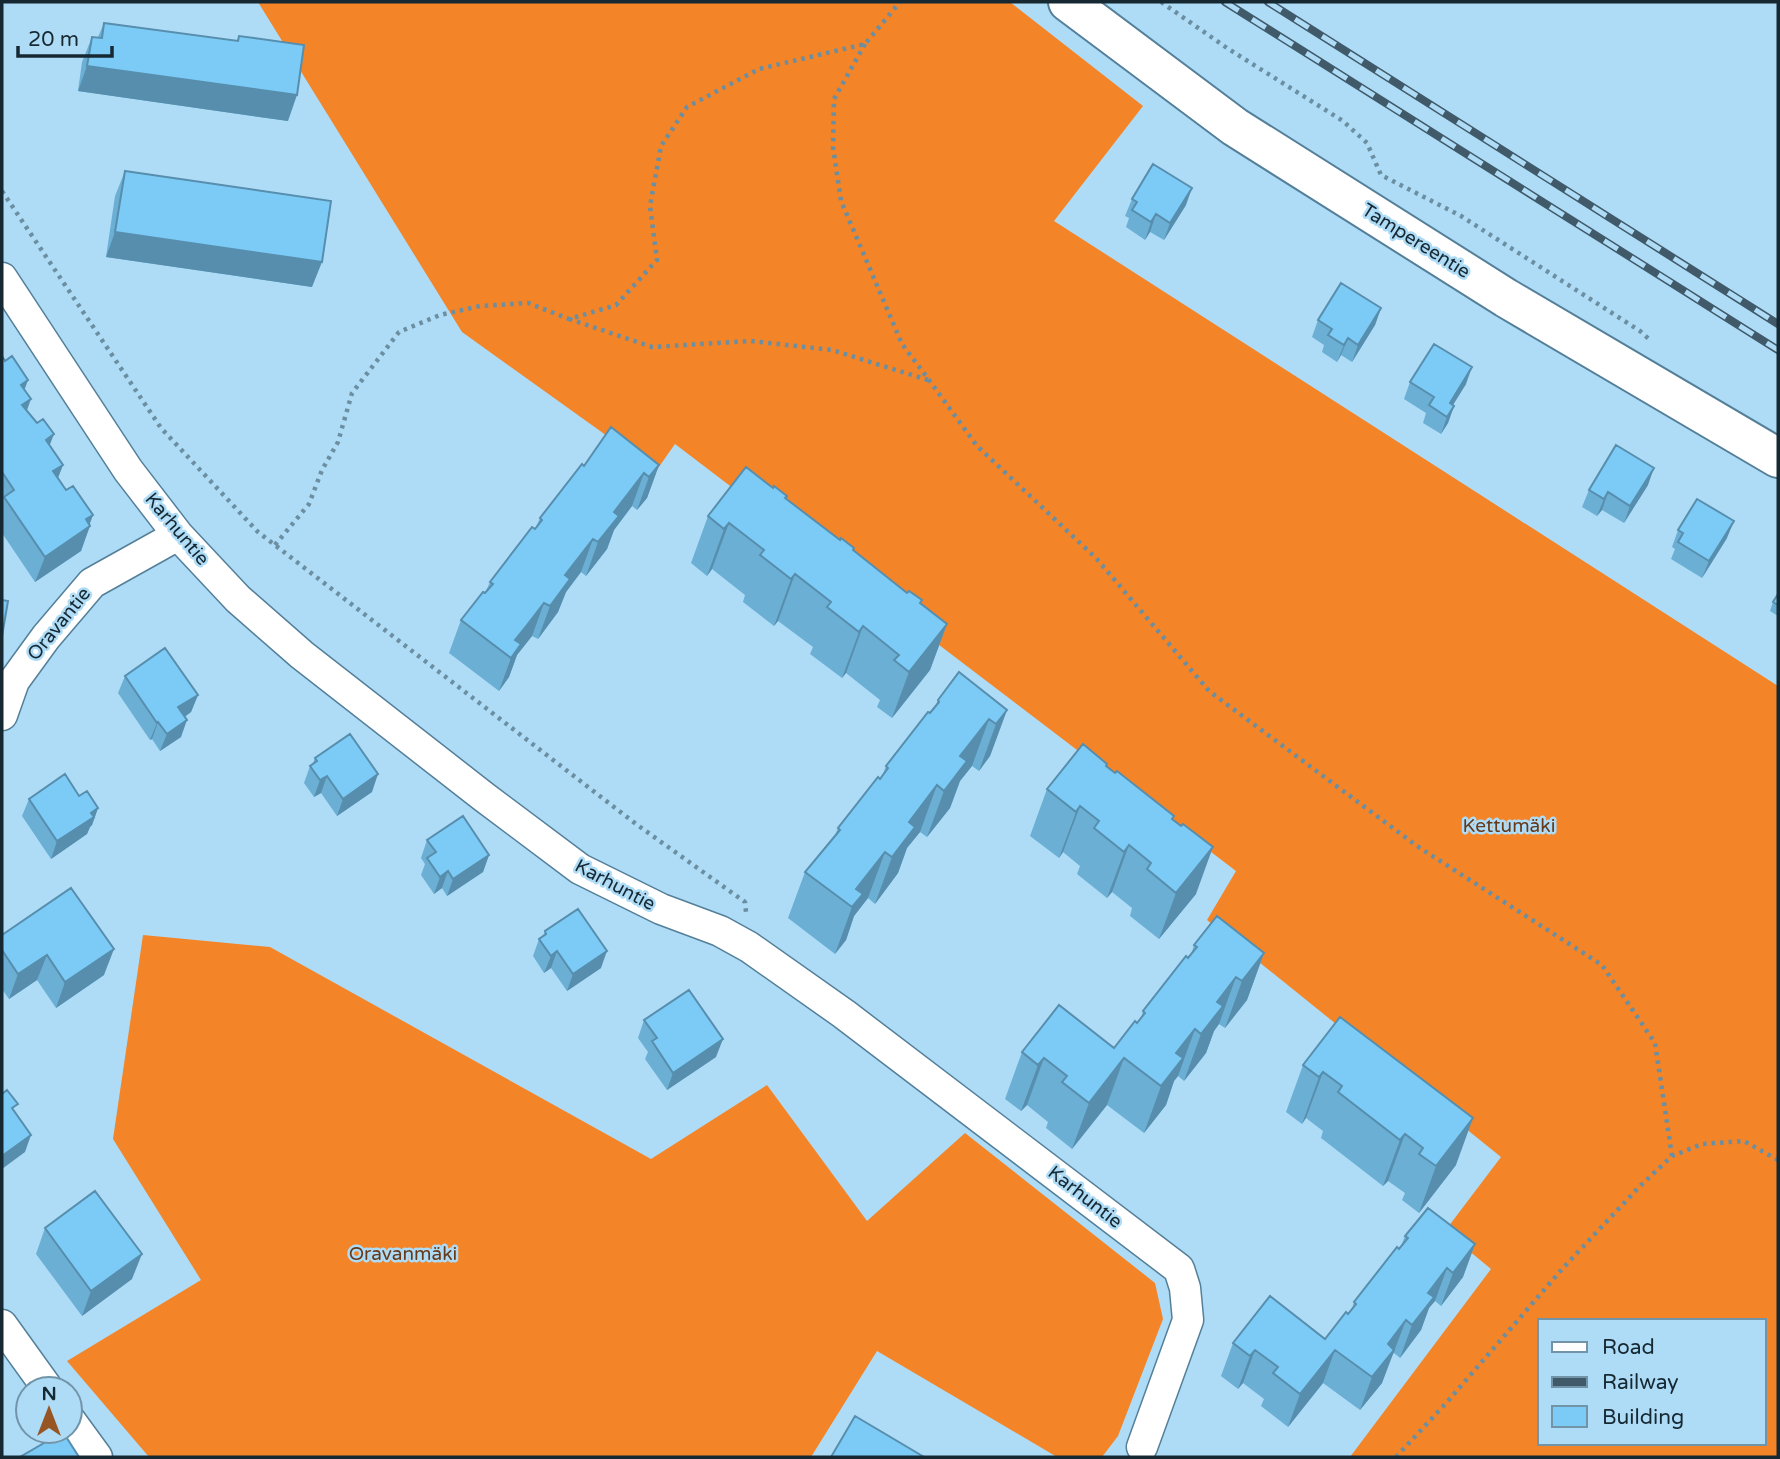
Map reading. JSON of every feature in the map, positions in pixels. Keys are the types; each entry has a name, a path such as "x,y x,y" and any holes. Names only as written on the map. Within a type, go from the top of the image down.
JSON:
{"main road":[{"name":"Tampereentie","path":"1068,2 1235,128 1506,298 1778,458"}],"street":[{"name":"Karhuntie","path":"2,278 128,470 178,535 238,599 302,654 580,869 661,909 720,931 749,947 855,1022 1179,1269 1185,1288 1188,1320 1142,1447"},
{"name":"Oravantie","path":"2,715 14,681 92,583 178,535"},
{"path":"2,1325 38,1375"},
{"path":"84,1439 97,1457"}],"path":[{"path":"900,2 865,44 834,99 833,147 841,201 902,344 977,446 1096,558 1209,691 1417,846 1602,965 1655,1043 1672,1156"},
{"path":"1161,2 1227,48 1343,121 1367,143 1381,175 1461,216 1640,331 1658,347"},
{"path":"569,319 616,305 657,260 650,206 661,146 687,107 759,69 865,44"},
{"path":"2,191 161,428 258,531 636,824 744,902 749,947"},
{"path":"275,545 309,504 322,470 338,442 352,393 399,332 440,315 480,306 528,303 652,347 751,341 832,350 929,380"},
{"path":"1396,1457 1563,1268 1672,1156 1702,1144 1744,1141 1778,1160"}],"green space":[{"name":"Kettumäki","path":"258,2 1010,2 1143,106 1054,221 1778,686 1778,1457 1350,1457 1491,1269 1445,1231 1501,1157 1207,920 1236,871 675,444 656,471 462,332"},
{"name":"Oravanmäki","path":"143,935 270,947 651,1159 767,1085 867,1221 965,1133 1155,1283 1163,1319 1118,1436 1102,1457 1057,1457 877,1351 811,1457 149,1457 84,1381 84,1375 79,1375 67,1361 201,1280 113,1139"}],"building":[{"path":"104,23 238,41 239,36 304,45 297,95 87,66 92,37 102,38"},
{"path":"1153,164 1192,188 1170,223 1156,214 1151,222 1132,210 1137,202 1132,199"},
{"path":"125,171 331,201 322,262 115,232"},
{"path":"1341,283 1381,308 1358,345 1348,338 1344,345 1328,335 1332,329 1318,320"},
{"path":"1434,344 1472,367 1450,403 1454,406 1447,417 1429,405 1434,397 1410,382"},
{"path":"2,356 5,361 12,356 28,380 21,385 31,399 22,405 37,423 43,419 54,434 46,440 63,465 53,471 66,490 73,486 93,515 86,519 90,526 45,557 4,497 14,490 2,472"},
{"path":"611,427 659,465 649,477 644,473 614,512 619,516 598,542 593,539 565,575 570,579 550,606 544,603 515,640 521,644 511,658 461,620 483,592 493,584 490,582 532,527 535,529 542,520 540,518 582,464 584,466"},
{"path":"1616,445 1654,468 1630,506 1608,492 1604,499 1589,490"},
{"path":"746,467 854,548 853,550 907,593 909,591 922,600 920,603 947,624 909,672 894,660 899,655 863,626 859,632 827,607 831,602 795,574 791,579 760,555 764,550 729,523 724,529 708,516"},
{"path":"1697,499 1734,521 1709,561 1678,542 1683,533 1678,530"},
{"path":"2,600 8,601 2,636"},
{"path":"165,648 198,695 178,707 187,720 167,734 125,676"},
{"path":"959,672 1007,710 996,724 989,719 960,756 967,761 944,791 937,785 909,822 915,827 892,857 885,852 856,889 863,894 852,907 805,872 840,830 838,828 878,777 880,779 888,768 886,766 939,702"},
{"path":"350,734 378,774 343,799 327,776 320,780 310,766 317,761 315,758"},
{"path":"1083,744 1107,764 1106,766 1115,773 1117,771 1174,816 1172,819 1213,847 1176,893 1147,869 1151,863 1129,845 1124,852 1094,828 1099,821 1080,806 1076,812 1047,789"},
{"path":"65,774 79,796 87,791 98,808 91,813 94,817 57,841 29,799"},
{"path":"463,816 489,855 453,879 448,871 440,877 427,858 436,852 427,840"},
{"path":"71,888 114,949 65,982 47,955 18,974 2,950 2,935"},
{"path":"578,909 607,951 573,974 557,951 551,956 539,939 546,934 545,931"},
{"path":"1217,916 1264,953 1242,981 1236,977 1217,1002 1223,1006 1201,1034 1195,1029 1176,1053 1183,1058 1161,1086 1124,1058 1089,1103 1062,1082 1067,1076 1044,1058 1038,1065 1022,1052 1059,1005 1114,1048 1135,1021 1137,1023 1145,1013 1143,1011 1186,956 1188,958 1197,947 1194,945"},
{"path":"689,990 723,1039 673,1073 652,1041 657,1038 644,1020"},
{"path":"1340,1017 1473,1118 1436,1166 1419,1154 1423,1148 1405,1134 1400,1140 1338,1092 1342,1086 1323,1072 1319,1077 1303,1065"},
{"path":"7,1090 18,1104 12,1108 31,1135 2,1156 2,1094"},
{"path":"95,1191 142,1254 91,1291 45,1228"},
{"path":"1428,1208 1475,1244 1453,1273 1447,1268 1428,1293 1434,1297 1412,1325 1406,1320 1388,1344 1394,1350 1372,1377 1335,1350 1300,1394 1273,1373 1278,1367 1255,1350 1250,1356 1233,1343 1270,1296 1325,1339 1346,1312 1348,1314 1356,1304 1354,1302 1397,1247 1399,1249 1408,1238 1405,1236"},
{"path":"855,1416 924,1457 831,1457"},
{"path":"41,1445 71,1445 79,1457 20,1457"}],"railway":[{"path":"1225,2 1778,350"},
{"path":"1268,2 1778,324"}]}
